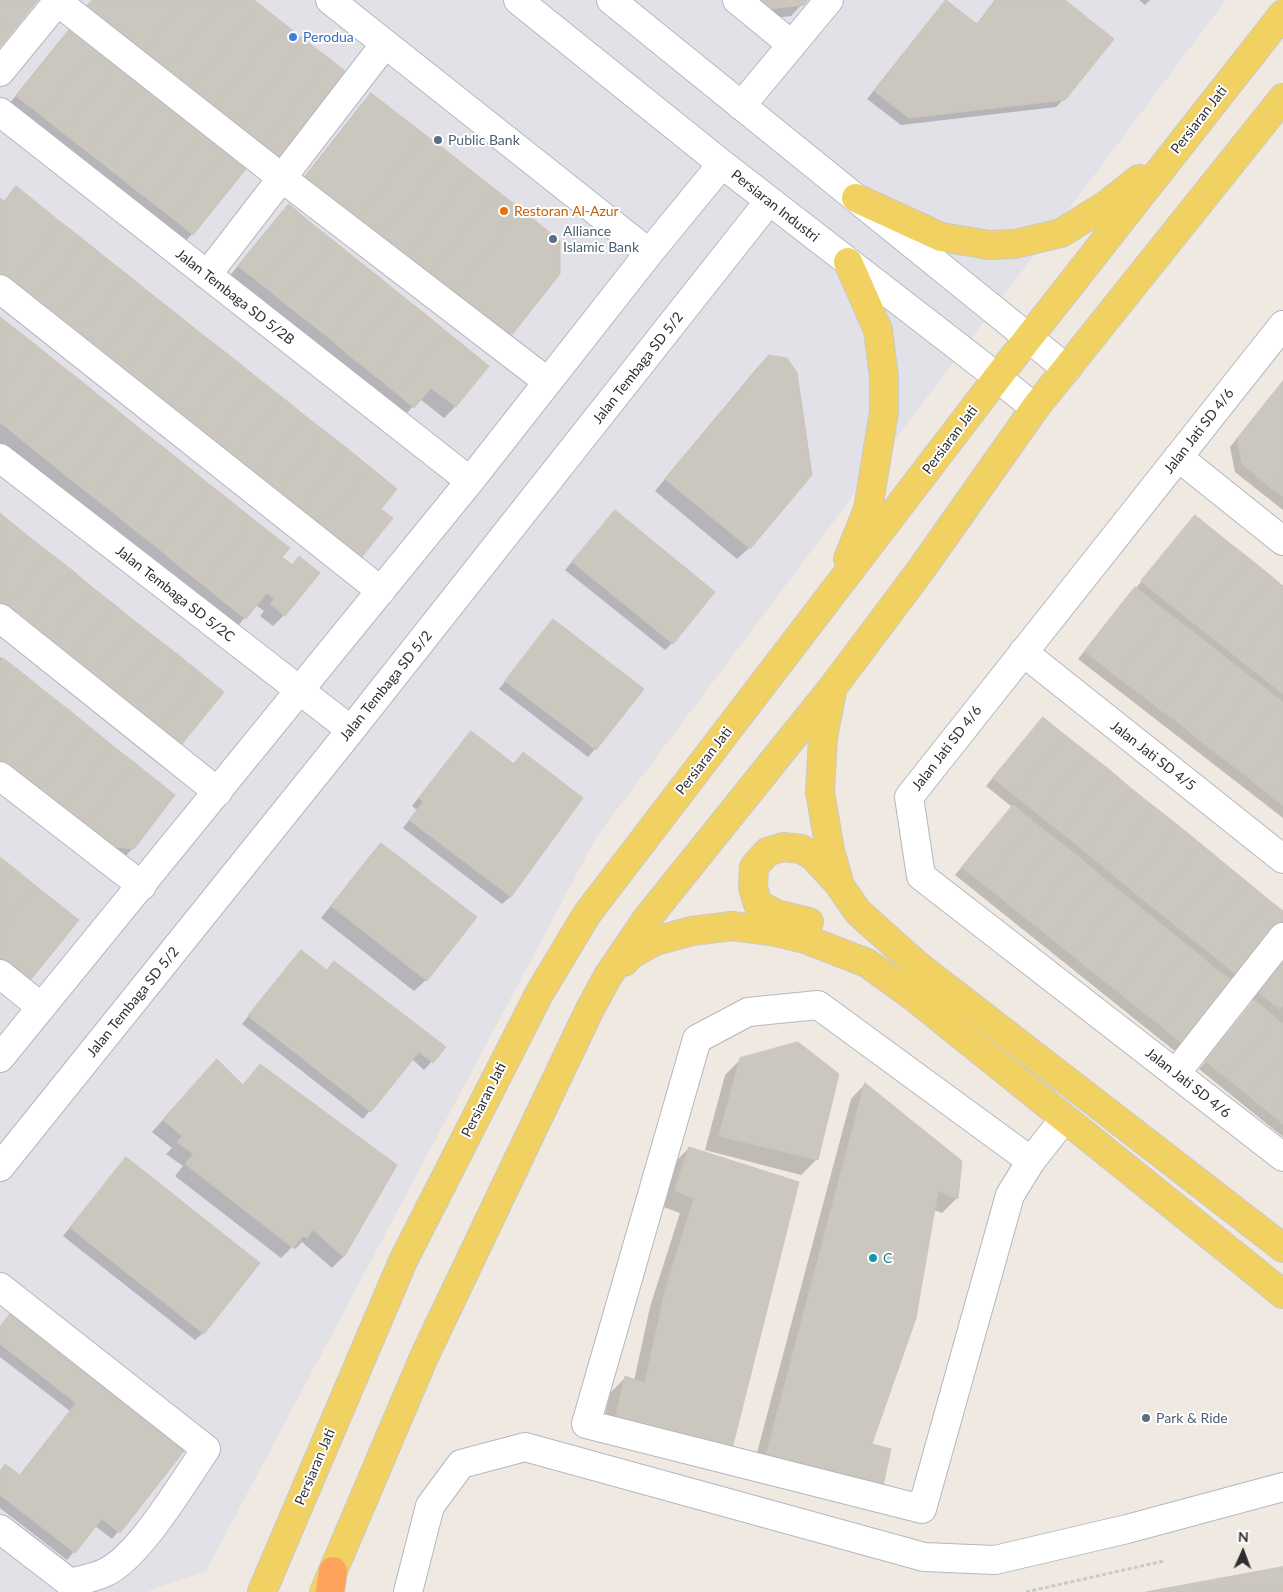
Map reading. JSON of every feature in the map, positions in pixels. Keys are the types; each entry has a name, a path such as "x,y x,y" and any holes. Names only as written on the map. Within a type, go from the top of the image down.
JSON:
{"main road":[{"name":"Persiaran Jati","path":"262,1592 403,1261 498,1072 561,954 587,914 833,595 997,378 1283,14"},
{"path":"329,1585 424,1357 590,1009 608,976 646,920 832,687 920,571 1035,408 1283,98"},
{"path":"856,198 940,237 989,245 1015,244 1061,233 1106,205 1172,154"},
{"path":"833,595 868,508 884,412 884,377 878,330 848,262"},
{"path":"832,687 823,737 820,792 830,850 840,886"},
{"path":"1283,1248 916,964 858,912 840,886 813,856 801,849 783,846 767,852 754,867 753,888 758,904 776,914 806,920 831,931 867,963 914,997 1283,1294"},
{"path":"608,976 632,954 655,941 692,931 732,926 772,931 805,939 867,963"}],"street":[{"path":"330,0 649,253"},
{"name":"Persiaran Industri","path":"518,0 722,164 1035,408"},
{"path":"611,0 1066,369"},
{"path":"737,0 792,45"},
{"path":"741,106 829,0"},
{"path":"0,72 58,1 282,178 548,382"},
{"path":"207,275 385,44"},
{"name":"Jalan Tembaga SD 5/2B","path":"0,112 470,482"},
{"path":"0,1058 470,482 649,253 722,164"},
{"name":"Jalan Tembaga SD 5/2","path":"0,1167 351,730 769,201"},
{"path":"0,290 381,592"},
{"name":"Jalan Jati SD 4/6","path":"1283,324 909,797 921,876 1283,1157"},
{"path":"1178,457 1283,541"},
{"name":"Jalan Tembaga SD 5/2C","path":"0,458 351,730"},
{"path":"0,618 218,792"},
{"name":"Jalan Jati SD 4/5","path":"1023,652 1283,859"},
{"path":"0,776 142,886"},
{"path":"1176,1073 1283,938"},
{"path":"0,974 40,1007"},
{"path":"1031,1161 818,1005 748,1012 697,1039 586,1424 922,1509 1010,1196 1031,1161 1064,1119"},
{"path":"0,1529 70,1583 105,1573 130,1554 149,1531 206,1449 2,1291"},
{"path":"408,1592 430,1506 461,1464 526,1447 924,1557 995,1560 1127,1529 1283,1487"}],"path":[{"path":"1026,1592 1164,1561"},
{"path":"1268,1577 1283,1574"},
{"path":"1269,1584 1283,1581"}],"shaded area":[{"path":"0,0 1226,0 597,836 206,1571 146,1592 0,1592"}],"building":[{"path":"0,0 38,0 0,47"},
{"path":"92,0 184,0 139,57 83,11"},
{"path":"184,0 223,0 163,76 139,57"},
{"path":"223,0 254,0 259,4 187,95 163,76"},
{"path":"759,0 808,0 804,5 769,9"},
{"path":"946,0 977,24 995,0 1065,0 1114,39 1065,100 909,118 874,91"},
{"path":"259,4 282,22 210,113 187,95"},
{"path":"282,22 306,41 234,132 210,113"},
{"path":"69,30 94,50 42,116 16,96"},
{"path":"306,41 330,59 259,150 234,132"},
{"path":"94,50 116,67 63,133 42,116"},
{"path":"330,59 354,78 282,169 259,150"},
{"path":"116,67 138,84 85,150 63,133"},
{"path":"138,84 159,101 107,167 85,150"},
{"path":"371,93 424,134 351,227 298,186"},
{"path":"159,101 181,118 128,184 107,167"},
{"path":"181,118 203,135 150,201 128,184"},
{"path":"424,134 448,152 375,246 351,227"},
{"path":"203,135 224,152 172,218 150,201"},
{"path":"224,152 246,169 193,235 172,218"},
{"path":"448,152 472,171 400,264 375,246"},
{"path":"472,171 496,190 423,283 400,264"},
{"path":"16,186 62,223 10,288 0,280 0,198 4,201"},
{"path":"496,190 521,209 448,302 423,283"},
{"path":"289,204 311,223 261,284 238,266"},
{"path":"521,209 560,241 560,274 503,346 448,302"},
{"path":"62,223 84,240 32,306 10,288"},
{"path":"311,223 334,241 283,302 261,284"},
{"path":"84,240 106,258 54,323 32,306"},
{"path":"334,241 356,259 306,320 283,302"},
{"path":"106,258 128,275 76,340 54,323"},
{"path":"356,259 379,277 329,338 306,320"},
{"path":"128,275 150,293 98,358 76,340"},
{"path":"379,277 401,295 351,357 329,338"},
{"path":"150,293 172,310 120,375 98,358"},
{"path":"401,295 424,313 374,375 351,357"},
{"path":"172,310 194,328 142,393 120,375"},
{"path":"424,313 447,332 396,393 374,375"},
{"path":"0,317 14,328 0,346"},
{"path":"14,328 36,345 0,390 0,346"},
{"path":"194,328 216,345 164,410 142,393"},
{"path":"447,332 489,366 456,407 431,388 414,408 396,393"},
{"path":"36,345 58,363 6,427 0,423 0,390"},
{"path":"216,345 238,362 186,427 164,410"},
{"path":"769,355 787,358 797,373 812,475 750,549 665,479"},
{"path":"238,362 260,380 208,445 186,427"},
{"path":"58,363 80,380 28,445 6,427"},
{"path":"80,380 102,398 49,462 28,445"},
{"path":"260,380 282,397 230,462 208,445"},
{"path":"1283,381 1283,470 1270,487 1242,464 1237,439"},
{"path":"282,397 304,415 252,480 230,462"},
{"path":"102,398 123,415 71,480 49,462"},
{"path":"123,415 145,433 93,497 71,480"},
{"path":"304,415 326,432 274,497 252,480"},
{"path":"326,432 348,449 296,515 274,497"},
{"path":"145,433 167,450 115,514 93,497"},
{"path":"348,449 370,467 318,532 296,515"},
{"path":"167,450 188,467 137,532 115,514"},
{"path":"188,467 210,485 159,549 137,532"},
{"path":"370,467 397,489 381,509 393,518 357,563 318,532"},
{"path":"1283,470 1283,496 1270,487"},
{"path":"210,485 232,502 180,567 159,549"},
{"path":"232,502 254,520 202,584 180,567"},
{"path":"615,510 715,592 673,644 572,562"},
{"path":"0,513 6,518 0,526"},
{"path":"1195,515 1227,541 1173,607 1141,581"},
{"path":"6,518 28,536 0,570 0,526"},
{"path":"254,520 276,537 224,602 202,584"},
{"path":"28,536 50,553 0,614 0,570"},
{"path":"276,537 290,548 282,557 292,565 299,556 320,573 285,616 270,604 274,599 267,593 246,619 224,602"},
{"path":"1227,541 1249,558 1196,625 1173,607"},
{"path":"50,553 72,570 20,633 0,614"},
{"path":"1249,558 1271,576 1218,642 1196,625"},
{"path":"72,570 93,588 42,651 20,633"},
{"path":"1271,576 1283,586 1283,606 1240,660 1218,642"},
{"path":"1135,587 1168,613 1117,677 1085,651"},
{"path":"93,588 115,605 64,668 42,651"},
{"path":"115,605 137,623 86,686 64,668"},
{"path":"1283,606 1283,651 1262,677 1240,660"},
{"path":"1168,613 1191,630 1140,694 1117,677"},
{"path":"553,619 644,689 596,750 505,681"},
{"path":"137,623 159,640 108,703 86,686"},
{"path":"1191,630 1212,647 1162,711 1140,694"},
{"path":"159,640 181,657 130,720 108,703"},
{"path":"1212,647 1235,665 1185,728 1162,711"},
{"path":"1283,651 1283,694 1262,677"},
{"path":"181,657 203,675 151,738 130,720"},
{"path":"3,658 25,675 0,707 0,662"},
{"path":"1235,665 1257,682 1206,746 1185,728"},
{"path":"25,675 47,693 0,752 0,707"},
{"path":"203,675 224,692 173,755 151,738"},
{"path":"1257,682 1279,699 1229,763 1206,746"},
{"path":"47,693 69,710 17,776 0,762 0,752"},
{"path":"1279,699 1283,703 1283,740 1251,780 1229,763"},
{"path":"69,710 91,728 39,793 17,776"},
{"path":"1043,717 1065,735 1015,796 993,778"},
{"path":"91,728 113,746 61,811 39,793"},
{"path":"471,731 514,764 523,752 583,798 511,897 409,820 423,802 419,798"},
{"path":"1065,735 1088,753 1038,814 1015,796"},
{"path":"1283,740 1283,786 1273,798 1251,780"},
{"path":"113,746 135,763 83,828 61,811"},
{"path":"1088,753 1111,771 1061,832 1038,814"},
{"path":"135,763 175,795 134,849 105,846 83,828"},
{"path":"1111,771 1133,790 1083,850 1061,832"},
{"path":"1283,786 1283,805 1273,798"},
{"path":"1133,790 1156,808 1106,869 1083,850"},
{"path":"1013,805 1035,823 984,885 962,867"},
{"path":"1156,808 1179,826 1128,887 1106,869"},
{"path":"1035,823 1057,840 1007,903 984,885"},
{"path":"1179,826 1201,844 1151,906 1128,887"},
{"path":"1057,840 1080,858 1029,921 1007,903"},
{"path":"381,843 477,917 427,981 331,906"},
{"path":"1201,844 1224,863 1174,924 1151,906"},
{"path":"0,857 14,868 0,886"},
{"path":"1080,858 1101,876 1051,938 1029,921"},
{"path":"1224,863 1246,881 1196,942 1174,924"},
{"path":"14,868 36,886 0,930 0,886"},
{"path":"1101,876 1124,894 1073,956 1051,938"},
{"path":"1246,881 1269,900 1219,960 1196,942"},
{"path":"36,886 79,920 29,982 0,959 0,930"},
{"path":"1124,894 1146,912 1095,974 1073,956"},
{"path":"1269,900 1283,911 1283,928 1241,979 1219,960"},
{"path":"1146,912 1168,930 1118,992 1095,974"},
{"path":"1168,930 1191,948 1140,1010 1118,992"},
{"path":"1191,948 1212,966 1162,1027 1140,1010"},
{"path":"301,950 327,970 334,961 446,1047 433,1063 419,1052 371,1112 248,1016"},
{"path":"1283,960 1283,1005 1279,1009 1257,991"},
{"path":"1212,966 1235,983 1184,1045 1162,1027"},
{"path":"1254,1000 1276,1018 1227,1078 1205,1061"},
{"path":"1276,1018 1283,1024 1283,1054 1249,1096 1227,1078"},
{"path":"798,1042 839,1074 818,1160 719,1136 740,1058"},
{"path":"1283,1054 1283,1098 1271,1114 1249,1096"},
{"path":"217,1059 243,1085 260,1064 397,1165 344,1257 313,1230 307,1238 303,1236 293,1248 185,1164 193,1154 177,1142 182,1136 163,1120"},
{"name":"C","path":"865,1083 962,1161 958,1199 938,1191 916,1318 872,1444 891,1449 881,1495 764,1464"},
{"path":"1283,1098 1283,1124 1271,1114"},
{"path":"689,1147 799,1182 731,1453 614,1423 625,1376 645,1383 665,1291 694,1198 675,1191"},
{"path":"126,1157 260,1263 204,1334 70,1228"},
{"path":"17,1305 191,1442 120,1533 102,1519 75,1553 0,1495 0,1471 5,1464 20,1475 76,1403 0,1344 0,1327"},
{"path":"1283,1567 1283,1592 1146,1592 1243,1574"}],"place":[{"name":"Perodua","path":"293,37"},
{"name":"Public Bank","path":"438,140"},
{"name":"Restoran Al-Azur","path":"504,211"},
{"name":"Alliance Islamic Bank","path":"553,239"},
{"name":"C","path":"873,1258"},
{"name":"Park & Ride","path":"1146,1418"}]}
